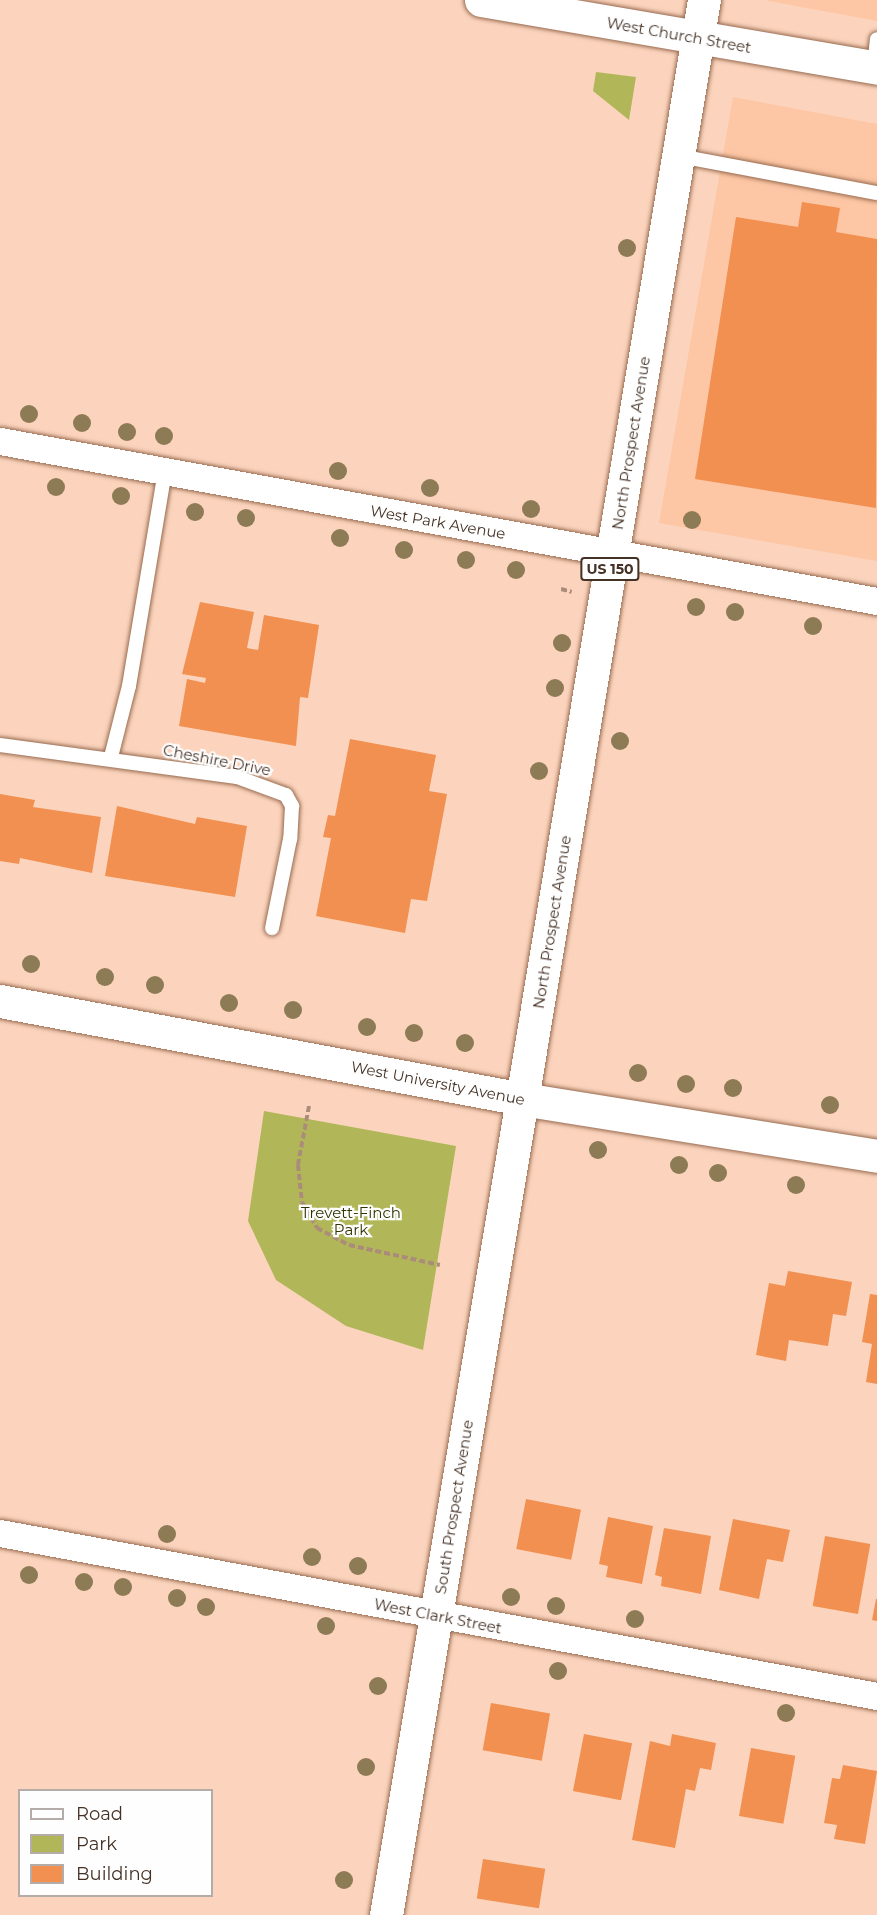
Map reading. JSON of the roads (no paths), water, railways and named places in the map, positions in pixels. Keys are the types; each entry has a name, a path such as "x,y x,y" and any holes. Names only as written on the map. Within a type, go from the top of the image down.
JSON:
{"main road":[{"name":"West Church Street","path":"481,0 698,39 876,59"},
{"name":"North Prospect Avenue","path":"522,1099 705,0"},
{"name":"West University Avenue","path":"0,1001 522,1099 877,1156"},
{"name":"South Prospect Avenue","path":"386,1915 522,1099"}],"street":[{"name":"West Park Avenue","path":"0,441 877,601"},
{"name":"West Clark Street","path":"0,1533 436,1616 877,1696"}],"lane":[{"path":"678,156 877,193"},
{"path":"111,757 129,686 165,471"},
{"name":"Cheshire Drive","path":"0,745 111,757 237,777 286,795 292,807 290,839 272,928"}],"park label":[{"name":"Trevett-Finch Park","path":"351,1220"}]}
